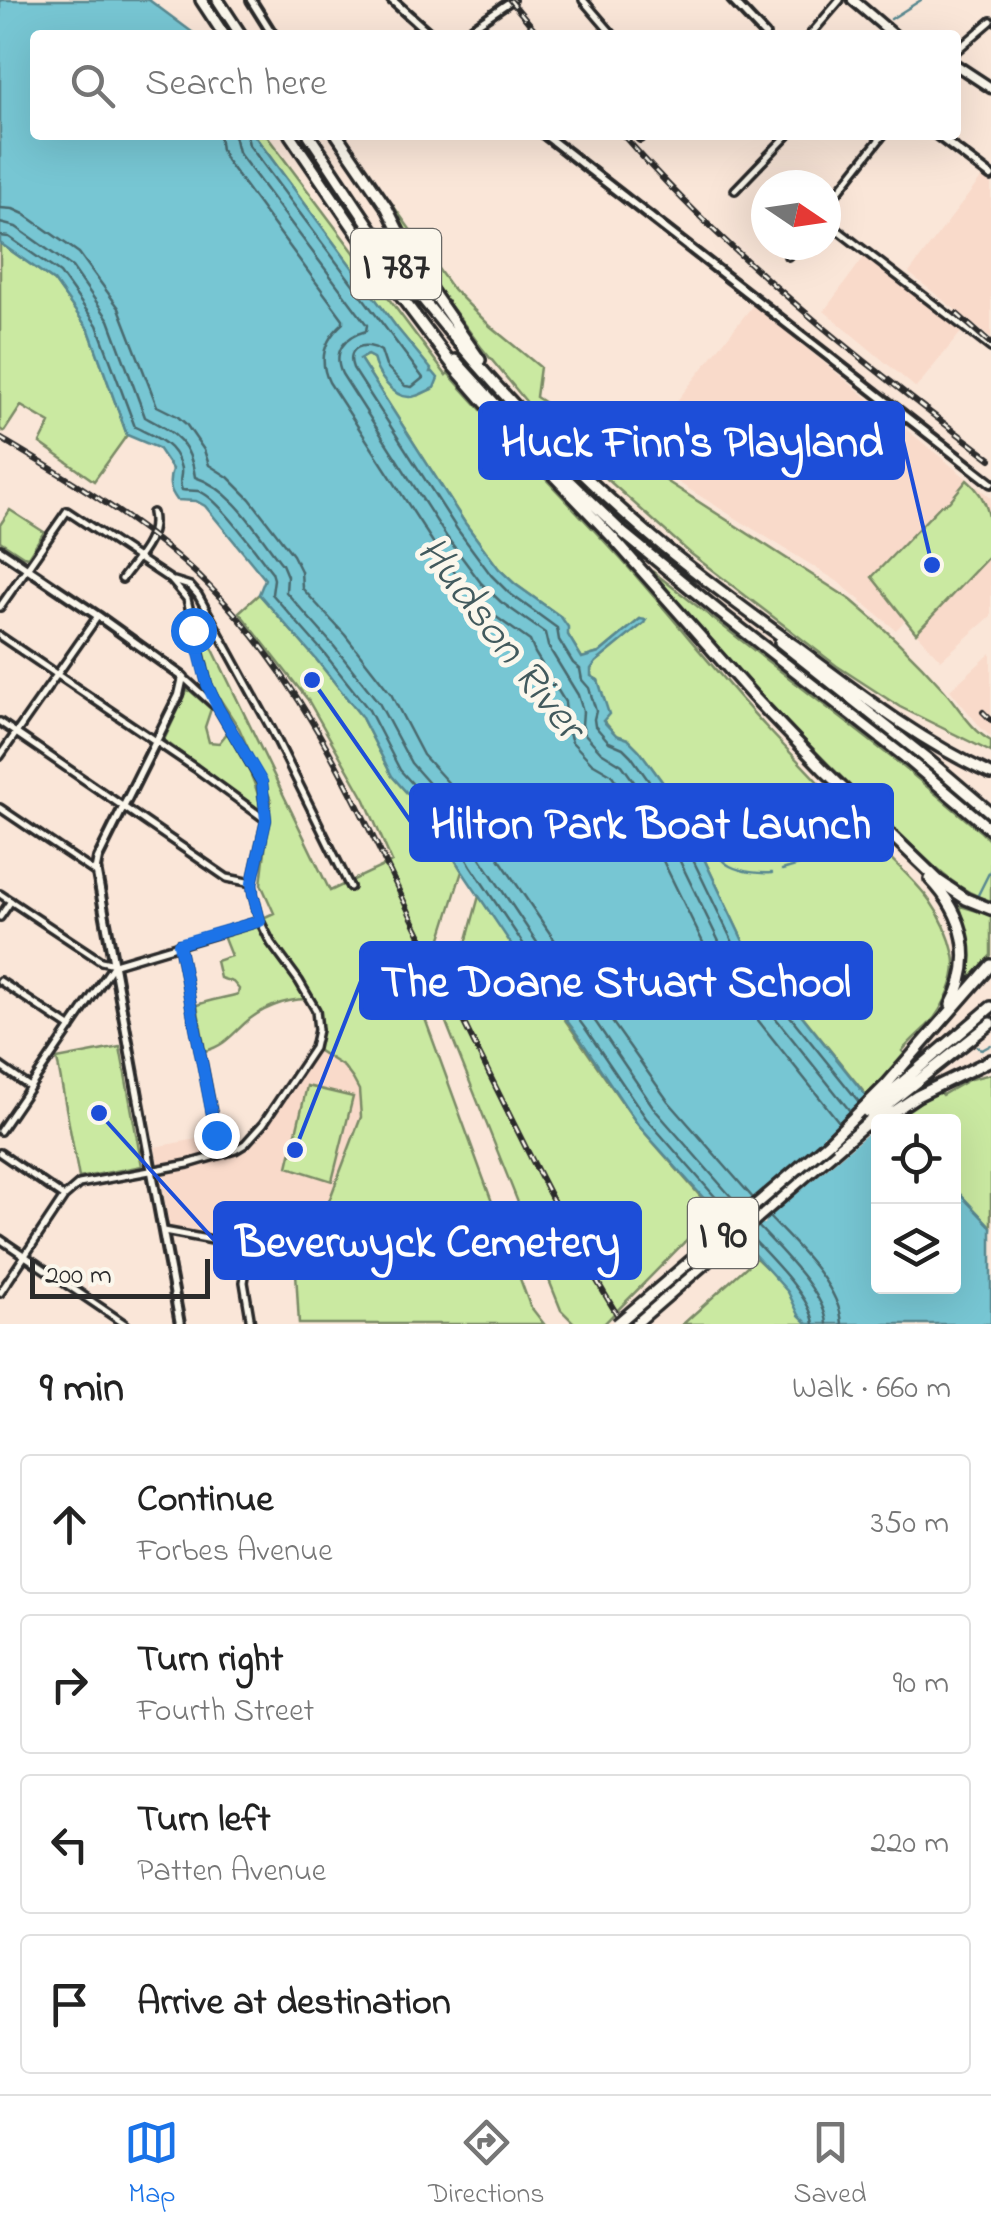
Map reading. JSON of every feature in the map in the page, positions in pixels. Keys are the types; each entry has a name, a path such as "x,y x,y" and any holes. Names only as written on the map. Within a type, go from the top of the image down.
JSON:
{"highway":[{"path":"219,0 238,30"},
{"path":"203,3 221,30"},
{"name":"I 787","path":"293,140 376,262 436,340 548,461 636,544 991,830"},
{"name":"I 787","path":"312,140 406,278 558,450 662,545 991,813"},
{"path":"340,140 387,208 420,274 495,383"},
{"path":"436,340 483,401 613,538 752,696 948,888 989,908"},
{"path":"752,616 884,713 991,771"},
{"path":"884,829 947,899 961,928 963,978 937,1026"},
{"path":"829,1142 886,1086 991,964"},
{"name":"I 90","path":"636,1324 892,1102 991,1007"},
{"name":"I 90","path":"617,1324 829,1142 954,1044 991,1023"},
{"path":"783,1198 894,1110 991,1062"}],"main road":[{"path":"853,0 888,30"},
{"path":"961,68 991,88"}],"street":[{"path":"251,0 269,30"},
{"path":"392,0 425,30"},
{"path":"468,30 512,0"},
{"path":"582,0 609,30"},
{"path":"732,0 761,30"},
{"path":"814,30 840,0"},
{"path":"961,48 991,21"},
{"path":"551,140 991,483"},
{"path":"735,190 783,140"},
{"path":"841,188 879,140"},
{"path":"944,140 991,176"},
{"path":"980,168 991,166"},
{"path":"841,233 991,348"},
{"path":"0,607 67,511 171,580 187,599 202,670 218,708 262,782 266,820 252,883 260,921 270,944 312,1002 318,1030 306,1062 252,1138 220,1154 79,1184 64,1197 0,1293"},
{"path":"122,578 152,536 152,512"},
{"path":"0,550 183,677 218,708"},
{"path":"171,580 182,582 198,595 272,730 350,888"},
{"path":"0,756 98,616"},
{"path":"0,636 266,820"},
{"path":"180,1324 96,872 98,858 179,696 183,677"},
{"path":"0,722 227,878 252,883"},
{"path":"0,808 96,872"},
{"path":"0,894 101,961 114,964 260,921"},
{"path":"0,917 11,902"},
{"path":"179,944 220,1154"},
{"path":"0,1131 114,964"},
{"path":"0,981 71,1028"},
{"path":"0,1066 30,1087"},
{"path":"0,1153 64,1197"},
{"path":"164,1231 250,1248 244,1282 251,1324"},
{"path":"0,1239 126,1324"}],"shaded area":[{"path":"982,177 991,184 991,338 909,273"},
{"path":"864,257 962,331 916,388 824,311"},
{"path":"753,305 991,498 991,528 896,630 837,581 634,455"},
{"path":"991,554 991,616 941,660 916,633"},
{"path":"991,653 991,737 950,690"},
{"path":"316,1049 344,1067 353,1079 359,1090 361,1117 317,1231 284,1216 263,1218 262,1252 244,1242 170,1229 155,1147 212,1136 218,1158 245,1147 272,1117"}],"green space":[{"path":"258,140 270,140 446,375 619,557 749,708 930,901 948,934 954,973 940,1010 902,1051 942,1095 970,1079 991,1074 991,1227 961,1195 961,1114 883,1114 871,1101 744,943 677,802 639,750 628,739 616,735 603,720 608,714 591,669 644,623 640,619 599,653 582,658 561,617 499,569 360,359 367,355 373,358 389,386 411,396 434,388 430,369"},
{"path":"346,140 451,287 540,367 536,397 851,600 899,643 991,741 991,752 900,707 837,666 690,553 588,462 529,405 481,347 436,286 395,210"},
{"path":"0,243 54,281 89,330 127,435 94,481 40,443 50,423 21,406 4,432 0,429"},
{"path":"967,480 988,512 991,554 916,633 872,577"},
{"path":"10,510 44,532 28,557 0,541 0,525"},
{"path":"652,571 981,832 991,842 991,901 951,880 862,798 739,671"},
{"path":"259,594 361,716 392,776 431,820 462,871 420,1005 530,1306 544,1324 299,1324 293,1220 318,1230 361,1117 359,1090 344,1067 316,1049 316,1023 306,999 266,1009 222,1043 205,1051 197,1005 238,994 239,989 233,982 220,978 216,961 231,956 223,936 274,913 261,884 271,800 239,728 214,690 198,636 206,635 330,891 392,862 365,800 308,700 239,612"},
{"path":"188,689 211,709 205,727 209,742 219,743 228,732 253,780 261,812 164,740"},
{"path":"479,896 638,1125 714,1212 604,1324 575,1324 561,1310 445,1020"},
{"path":"960,906 991,915 991,955 968,980 970,948"},
{"path":"120,1047 142,1166 79,1178 57,1059"},
{"path":"307,1086 353,1097 332,1181 288,1167"},
{"path":"756,1258 825,1324 683,1324"}],"water":[{"name":"Hudson River","path":"0,0 149,0 189,30 30,30 30,140 258,140 438,378 434,388 416,396 403,396 386,383 373,358 367,355 360,359 499,569 561,617 582,658 599,653 640,619 646,620 591,669 609,714 603,721 639,750 677,802 744,943 883,1114 871,1114 871,1294 961,1294 961,1195 991,1227 991,1324 808,1324 799,1315 788,1292 638,1125 520,957 431,820 392,776 361,716 259,594 265,579 205,506 196,501 177,500 170,486 172,469 158,448 127,435 89,330 54,281 0,243"}],"pier":[{"path":"872,1094 876,1114 871,1114 871,1131 737,1244 721,1226 823,1135 828,1135"}],"waterway":[{"path":"891,19 921,0"},
{"path":"696,844 713,849 735,868 772,873"},
{"path":"782,870 829,856"},
{"path":"978,895 991,869"},
{"path":"977,1046 982,1050 991,1045"}],"railway":[{"path":"510,0 535,30"},
{"path":"628,140 752,266 846,346 991,459"},
{"path":"957,314 991,344"},
{"path":"0,438 83,488 161,543 209,586 271,660 299,700 346,784 537,1170 623,1324"},
{"path":"983,712 991,720"}],"place":[{"name":"Huck Finn's Playland","path":"932,565"},
{"name":"Hilton Park Boat Launch","path":"312,680"},
{"name":"Beverwyck Cemetery","path":"99,1113"},
{"name":"The Doane Stuart School","path":"295,1150"}],"route":[{"path":"193,630 207,684 262,782 266,820 252,883 260,921 179,944 216,1135"}]}
